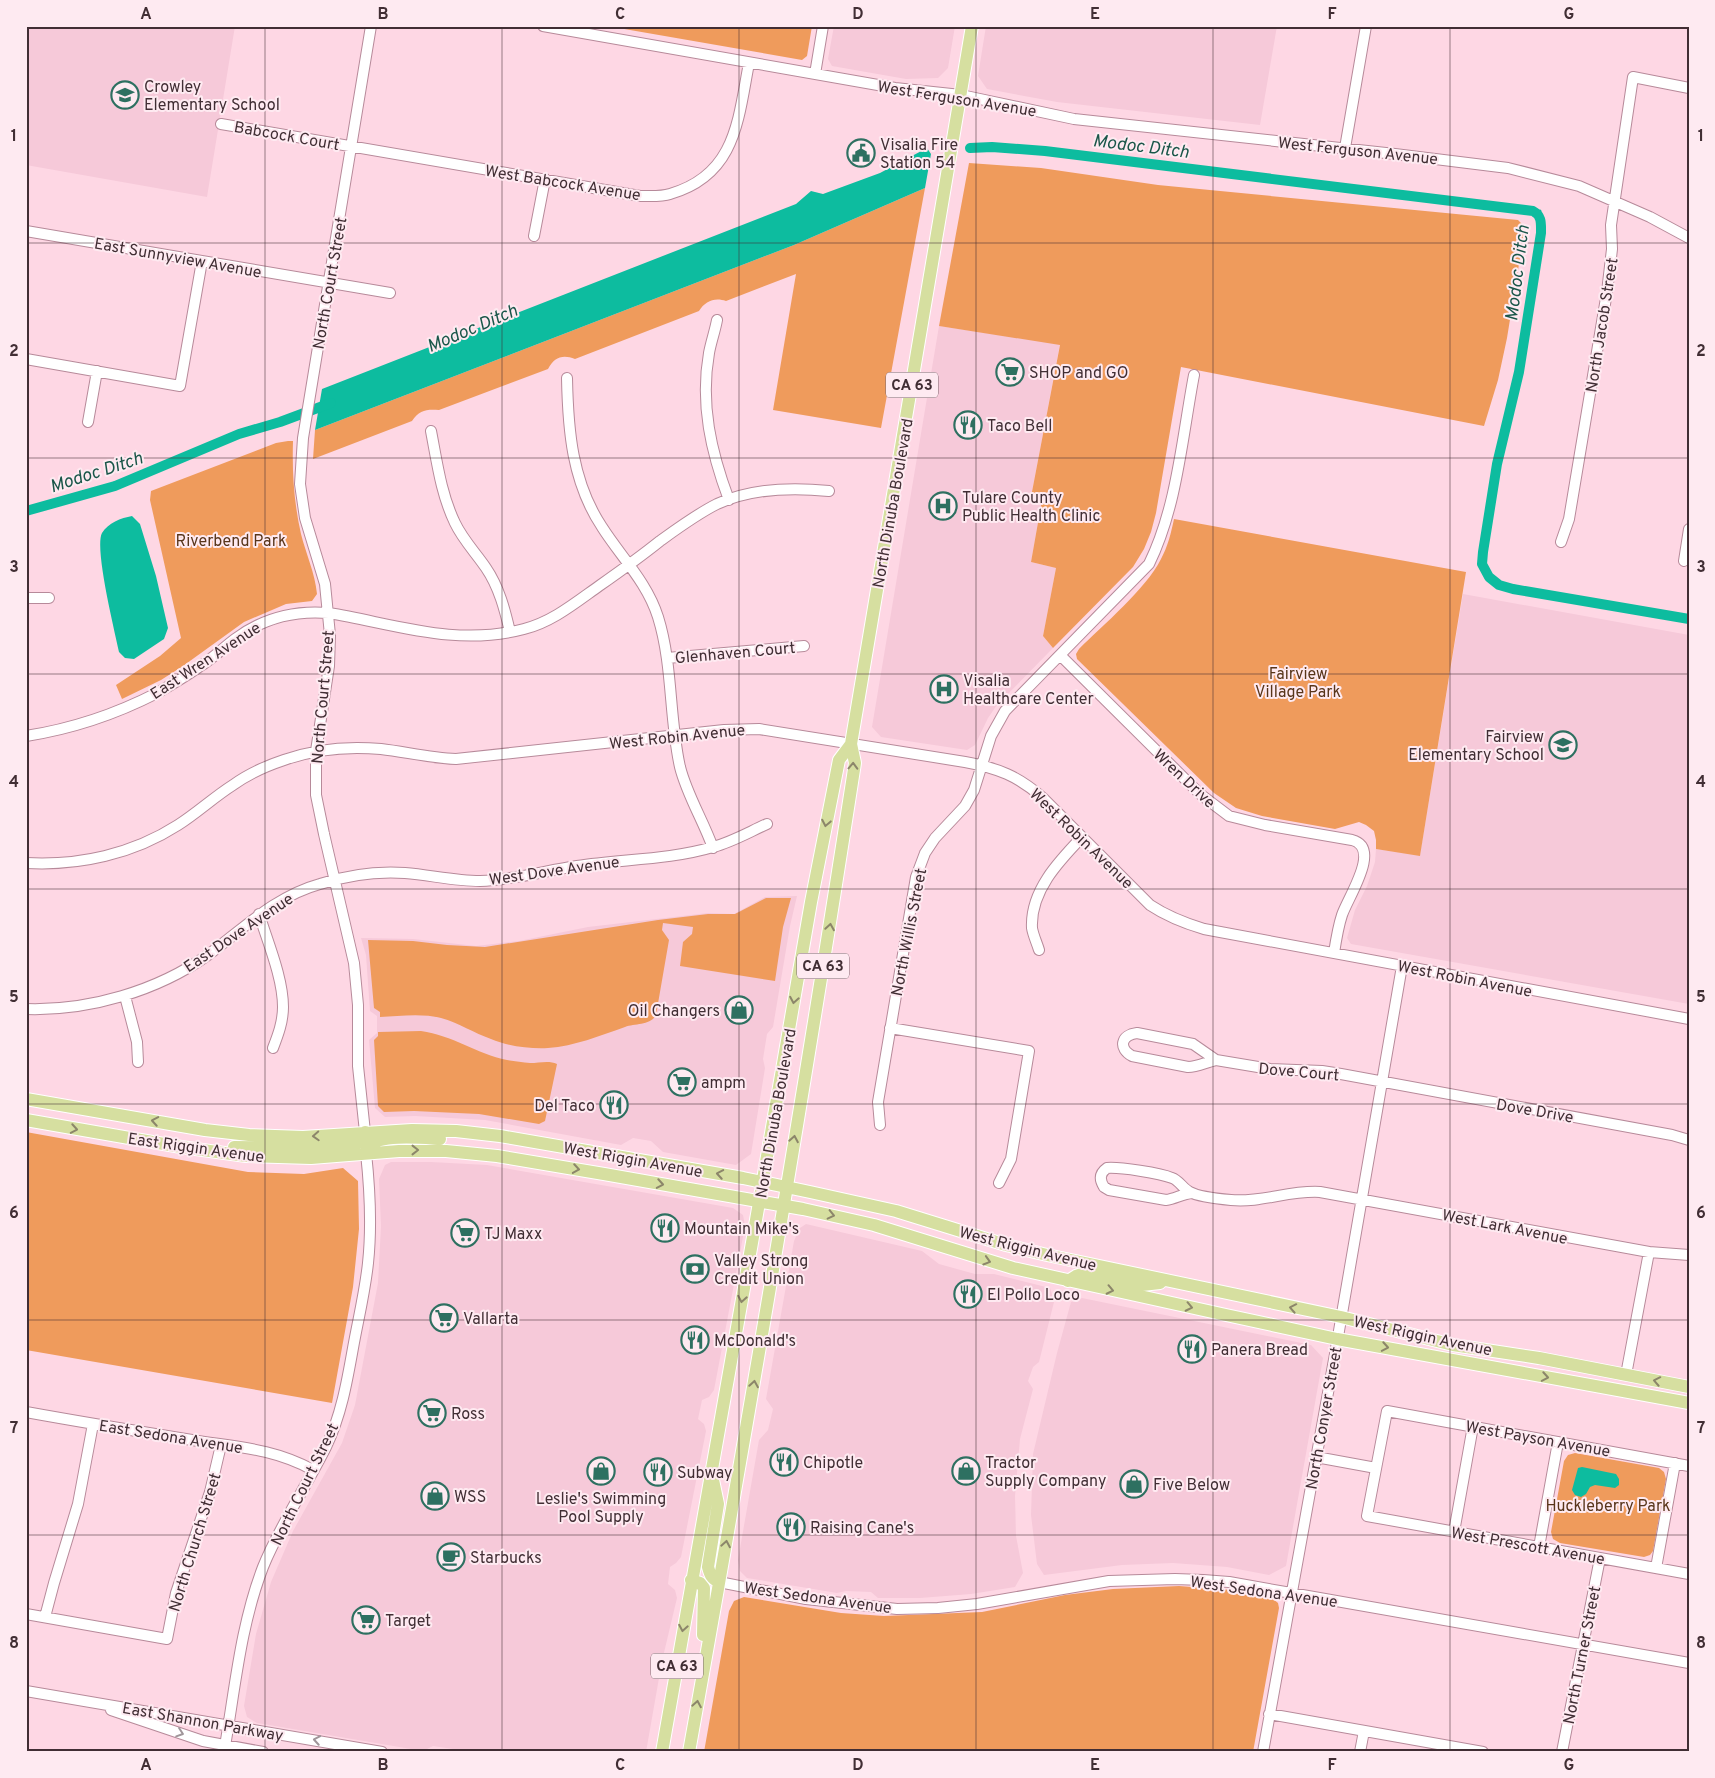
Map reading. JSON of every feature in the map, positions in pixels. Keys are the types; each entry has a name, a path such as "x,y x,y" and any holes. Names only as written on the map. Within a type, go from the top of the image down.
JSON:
{"main road":[{"name":"North Dinuba Boulevard","path":"689,1752 784,1205 855,763 851,744 972,26"},
{"name":"North Dinuba Boulevard","path":"662,1752 811,902 839,760 851,744"},
{"name":"East Riggin Avenue","path":"26,1099 238,1134 303,1137 365,1132"},
{"name":"East Riggin Avenue","path":"26,1120 246,1156 279,1158 366,1153"},
{"name":"West Riggin Avenue","path":"365,1132 434,1130 468,1132 763,1182 896,1211 1036,1252 1172,1282 1341,1317 1454,1344 1689,1386"},
{"path":"202,1150 233,1147 305,1148 349,1145 356,1144 362,1139 365,1132"},
{"path":"366,1153 367,1146 372,1142 389,1139 464,1140 511,1138"},
{"name":"West Riggin Avenue","path":"366,1153 410,1150 486,1155 784,1205 884,1227 993,1263 1068,1281 1338,1338 1689,1403"},
{"path":"1068,1281 1082,1274 1142,1285 1172,1282"},
{"path":"712,1470 718,1504 708,1567 713,1580 719,1582"},
{"path":"691,1580 700,1583 704,1588 702,1676"}],"street":[{"name":"North Court Street","path":"365,1132 358,1066 356,975 352,950 318,807 315,776 316,751 329,666 329,613 325,584 305,518 300,484 304,430 371,26"},
{"name":"West Ferguson Avenue","path":"543,26 894,88 961,95 1074,118 1470,162 1508,168 1579,186 1650,217 1689,238"},
{"path":"815,74 823,26"},
{"path":"1345,148 1366,26"},
{"name":"West Babcock Avenue","path":"352,147 640,196 669,195 694,184 713,170 727,152 736,129 749,63"},
{"name":"North Jacob Street","path":"1561,542 1569,519 1607,292 1611,266 1611,225 1614,200 1633,77 1689,88"},
{"name":"Babcock Court","path":"221,124 352,147"},
{"path":"534,236 545,179"},
{"name":"East Sunnyview Avenue","path":"26,231 390,293"},
{"path":"26,359 180,386 202,261"},
{"path":"717,320 709,353 706,394 710,437 714,456 729,500"},
{"path":"88,422 97,371"},
{"name":"North Willis Street","path":"880,1125 878,1102 890,1028 916,876 925,854 935,838 966,806 974,790 991,736 1005,711 1149,564 1167,520 1194,375"},
{"path":"567,378 569,431 575,465 593,513 645,587 658,616 667,658 680,765 685,782 713,848"},
{"path":"431,431 439,476 449,510 463,537 494,581 504,607 510,632"},
{"name":"East Wren Avenue","path":"26,736 52,732 127,707 157,693 200,667 236,639 262,623 296,613 329,613 454,636 489,636 526,629 566,611 687,522 718,504 778,489 797,488 829,491"},
{"path":"1684,561 1689,529"},
{"path":"26,598 50,598"},
{"name":"Glenhaven Court","path":"667,658 804,646"},
{"name":"Wren Drive","path":"1060,655 1200,794 1229,816 1245,821 1359,842 1364,847 1365,855 1358,878 1342,914 1334,953"},
{"name":"West Robin Avenue","path":"26,863 56,864 82,861 137,846 176,826 233,784 259,770 283,760 316,751 333,748 368,748 433,758 456,759 741,729 759,729 982,765 1010,774 1028,784 1150,905 1180,922 1204,929 1689,1018"},
{"name":"West Dove Avenue","path":"334,880 352,876 387,873 456,880 496,880 579,866 681,854 713,848 767,824"},
{"path":"1039,950 1032,929 1033,912 1039,893 1046,878 1082,837"},
{"name":"East Dove Avenue","path":"26,1009 58,1008 125,996 154,984 207,956 259,914 290,895 316,884 334,880"},
{"path":"259,914 280,984 283,1007 281,1029 273,1048"},
{"name":"North Conyer Street","path":"1263,1752 1338,1338 1402,966"},
{"path":"125,996 137,1042 138,1062"},
{"path":"890,1028 1029,1051 1011,1159 999,1183"},
{"name":"Dove Court","path":"1216,1060 1193,1044 1137,1033 1129,1034 1124,1039 1123,1046 1125,1052 1132,1056 1188,1067 1216,1060 1270,1069 1322,1071 1381,1082"},
{"name":"Dove Drive","path":"1381,1082 1672,1135 1689,1140"},
{"name":"North Court Street","path":"225,1748 243,1635 250,1606 274,1543 326,1446 342,1402 369,1254 370,1214 366,1153"},
{"path":"1107,1168 1145,1173 1177,1180 1180,1185 1192,1193 1184,1194 1172,1200 1166,1200 1109,1190 1104,1187 1100,1177 1107,1168"},
{"name":"West Lark Avenue","path":"1192,1193 1233,1200 1253,1200 1310,1191 1649,1252 1689,1255"},
{"path":"1626,1375 1649,1252"},
{"name":"West Payson Avenue","path":"1376,1468 1388,1410 1689,1466"},
{"name":"East Sedona Avenue","path":"26,1412 221,1445 265,1450 296,1460 313,1470"},
{"path":"26,1614 46,1617 54,1583 78,1504 93,1424"},
{"path":"1454,1532 1473,1426"},
{"path":"1539,1547 1558,1442"},
{"name":"North Church Street","path":"46,1617 167,1639 176,1593 210,1492 221,1445"},
{"path":"1316,1458 1376,1468"},
{"path":"1656,1568 1675,1464"},
{"name":"West Prescott Avenue","path":"1376,1468 1367,1516 1689,1574"},
{"name":"North Turner Street","path":"1562,1752 1600,1558"},
{"name":"West Sedona Avenue","path":"719,1582 806,1599 897,1609 938,1608 978,1604 1109,1581 1176,1578 1229,1582 1689,1663"},
{"name":"East Shannon Parkway","path":"26,1691 229,1724 382,1752"},
{"name":"East Shannon Parkway","path":"84,1701 225,1748 262,1752"},
{"path":"1269,1714 1482,1752"},
{"path":"1360,1752 1364,1731"}],"shaded area":[{"name":"Crowley Elementary School","path":"26,26 235,26 207,197 26,165"},
{"path":"834,26 955,26 948,68 938,78 906,79 832,66 828,59"},
{"path":"986,26 1277,26 1260,125 1057,102 987,89 978,76"},
{"path":"927,148 931,154 925,188 794,245 315,430 322,389 796,204 811,191 823,194 880,173"},
{"path":"939,326 1060,344 1031,497 1042,500 1031,562 1056,568 1043,636 1053,648 997,705 988,718 975,745 967,750 881,737 872,727"},
{"path":"132,516 140,524 156,576 168,628 164,639 134,659 125,658 119,652 103,572 100,542 102,533 108,526"},
{"name":"Fairview Elementary School","path":"1463,594 1689,635 1689,1004 1351,944 1347,938 1355,910 1367,886 1375,862 1376,849 1420,855"},
{"path":"797,896 773,1027 767,1034 763,1059 765,1068 751,1154 736,1165 663,1152 651,1141 633,1138 621,1145 485,1120 415,1116 385,1117 375,1108 369,1040 377,1033 377,1016 370,1011 366,955 361,938 413,939 476,946 519,941 588,927 708,913 734,914 765,897"},
{"path":"391,1162 487,1165 733,1208 743,1215 745,1226 714,1390 709,1397 702,1400 698,1419 704,1424 706,1431 681,1557 670,1567 668,1584 675,1590 677,1598 662,1661 646,1752 455,1752 453,1749 433,1746 423,1751 257,1723 247,1717 244,1706 256,1634 271,1582 293,1531 342,1443 355,1405 378,1283 381,1226 379,1179 385,1165"},
{"path":"806,1224 922,1251 939,1264 975,1274 994,1274 1050,1288 1054,1302 1039,1362 1033,1367 1028,1381 1033,1389 1020,1439 1015,1496 1016,1536 1023,1573 1015,1587 971,1594 920,1598 878,1598 871,1592 846,1591 837,1593 747,1578 740,1571 738,1560 759,1440 768,1430 773,1409 766,1399 794,1241 800,1228"},
{"path":"1082,1298 1311,1345 1323,1358 1286,1566 1269,1575 1227,1567 1173,1563 1122,1565 1044,1575 1037,1564 1031,1515 1033,1454 1071,1302"},
{"path":"1582,1467 1616,1474 1619,1479 1619,1485 1615,1488 1595,1485 1590,1487 1586,1494 1581,1497 1575,1495 1572,1490 1578,1468"}],"green space":[{"path":"607,26 812,26 807,56 802,60"},
{"path":"969,163 1041,168 1158,185 1518,220 1525,227 1507,338 1498,380 1484,426 1181,367 1156,513 1144,549 1133,567 1053,648 1043,636 1056,568 1031,562 1042,500 1031,497 1060,345 939,326"},
{"path":"925,188 881,428 773,410 796,274 726,301 718,299 711,301 699,311 575,359 563,357 556,359 548,369 439,410 424,411 417,414 412,421 313,459 315,430 794,245"},
{"name":"Riverbend Park","path":"293,441 295,499 301,534 317,594 312,601 286,604 244,622 161,680 122,699 116,685 160,656 181,638 150,500 151,491 276,443"},
{"name":"Fairview Village Park","path":"1174,519 1466,572 1420,856 1376,849 1374,831 1359,822 1335,829 1262,816 1236,808 1214,793 1077,659 1076,654 1079,649 1135,594 1154,570 1166,549"},
{"path":"766,898 791,898 783,927 775,981 680,966 683,942 692,934 693,927 663,923 662,930 669,940 656,1015 646,1023 629,1026 577,1043 548,1048 504,1044 434,1016 380,1017 380,1012 374,1008 368,940 413,941 485,947 658,920 708,914 735,914"},
{"path":"421,1031 443,1036 485,1054 507,1060 530,1063 551,1062 557,1064 545,1121 539,1124 479,1114 414,1111 384,1112 378,1106 374,1040 378,1036 378,1032"},
{"path":"26,1132 248,1172 304,1174 343,1168 358,1181 359,1229 353,1287 332,1403 26,1350"},
{"name":"Huckleberry Park","path":"1575,1453 1659,1468 1664,1472 1666,1479 1653,1551 1650,1555 1644,1557 1560,1543 1553,1539 1551,1532 1564,1461 1568,1455"},
{"path":"1179,1586 1232,1590 1273,1599 1278,1603 1279,1608 1253,1752 704,1752 729,1611 734,1601 744,1597 841,1613 884,1616 982,1612 1065,1595 1113,1589"}],"waterway":[{"name":"Modoc Ditch","path":"970,148 992,147 1045,151 1533,211 1541,223 1541,233 1519,372 1497,464 1482,564 1489,577 1499,585 1513,589 1689,619"},
{"name":"Modoc Ditch","path":"26,511 115,486 239,434 280,422 331,403"}],"place":[{"name":"Crowley Elementary School","path":"125,95"},
{"name":"Visalia Fire Station 54","path":"861,153"},
{"name":"SHOP and GO","path":"1010,372"},
{"name":"Taco Bell","path":"968,425"},
{"name":"Tulare County Public Health Clinic","path":"943,506"},
{"name":"Visalia Healthcare Center","path":"944,689"},
{"name":"Fairview Elementary School","path":"1563,745"},
{"name":"Oil Changers","path":"739,1010"},
{"name":"ampm","path":"682,1082"},
{"name":"Del Taco","path":"614,1105"},
{"name":"Mountain Mike's","path":"665,1228"},
{"name":"TJ Maxx","path":"465,1233"},
{"name":"Valley Strong Credit Union","path":"695,1269"},
{"name":"El Pollo Loco","path":"968,1294"},
{"name":"Vallarta","path":"444,1318"},
{"name":"McDonald's","path":"695,1340"},
{"name":"Panera Bread","path":"1192,1349"},
{"name":"Ross","path":"432,1413"},
{"name":"Chipotle","path":"784,1462"},
{"name":"Leslie's Swimming Pool Supply","path":"601,1471"},
{"name":"Tractor Supply Company","path":"966,1471"},
{"name":"Subway","path":"658,1472"},
{"name":"Five Below","path":"1134,1484"},
{"name":"WSS","path":"435,1496"},
{"name":"Raising Cane's","path":"791,1527"},
{"name":"Starbucks","path":"451,1557"},
{"name":"Target","path":"366,1620"}]}
